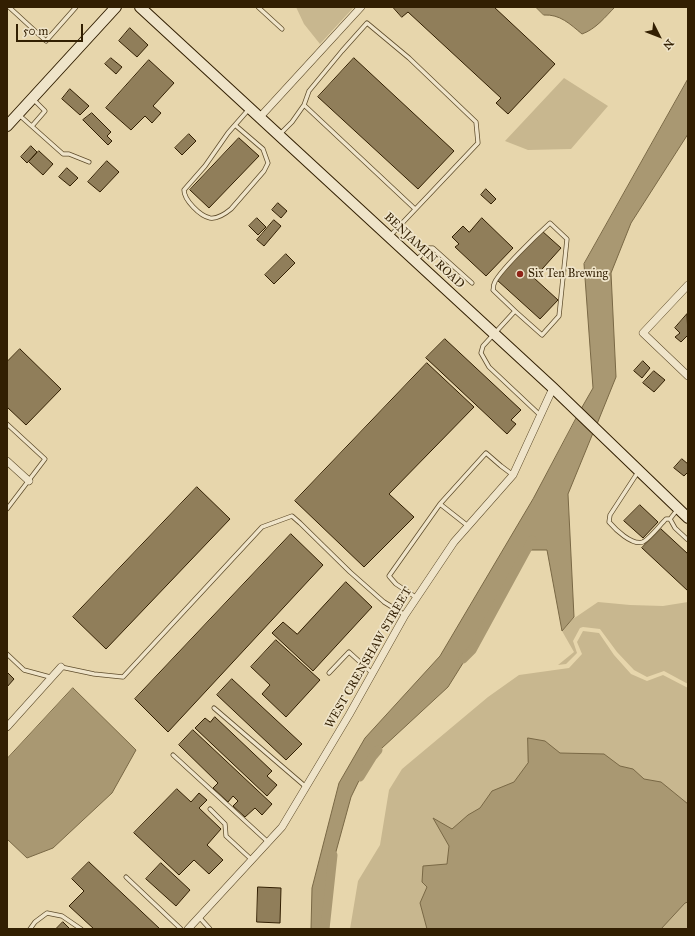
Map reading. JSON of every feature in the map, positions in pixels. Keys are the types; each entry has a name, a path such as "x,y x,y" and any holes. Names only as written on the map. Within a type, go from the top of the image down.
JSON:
{"street":[{"path":"7,126 116,7"},
{"name":"BENJAMIN ROAD","path":"140,7 553,388 688,518"},
{"path":"260,117 361,7"},
{"path":"688,285 643,333 688,376"},
{"name":"WEST CRENSHAW STREET","path":"188,929 282,827 405,615 454,542 513,475 553,388"},
{"path":"7,462 29,481"},
{"path":"7,727 61,667"}],"lane":[{"path":"9,7 46,41 76,7"},
{"path":"258,7 282,29"},
{"path":"279,134 292,122 304,105 309,91 367,23 409,58 476,122 478,144 390,237"},
{"path":"32,99 45,111 32,126"},
{"path":"304,105 415,210"},
{"path":"235,125 263,149 268,163 264,171 231,209 215,218 208,218 194,208 186,199 184,190 205,166 235,125 250,108"},
{"path":"18,114 63,154 69,154 89,162"},
{"path":"550,223 567,238 559,316 542,335 515,311 494,290 494,283 501,273 533,238 550,223"},
{"path":"416,261 429,248 433,248 472,283"},
{"path":"515,311 483,346 481,353 489,367 540,415"},
{"path":"7,424 45,458 7,509"},
{"path":"417,598 396,584 389,576 440,504 467,472 486,453 513,475"},
{"path":"639,471 610,514 609,522 616,530 633,541 644,541 666,519 670,519 678,509"},
{"path":"440,504 468,526"},
{"path":"61,667 94,674 123,677 262,527 292,516 350,572 384,602 405,615"},
{"path":"670,519 675,528 688,540"},
{"path":"329,673 349,652 372,673"},
{"path":"7,654 24,670 52,678"},
{"path":"214,708 306,787"},
{"path":"173,755 268,842"},
{"path":"210,809 225,824 226,836 252,860"},
{"path":"126,877 181,929"},
{"path":"30,929 35,922 47,913 62,916 81,929"},
{"path":"199,917 210,929"}],"shaded area":[{"path":"296,7 354,7 320,44 304,24"},
{"path":"536,7 615,7 596,26 582,34 564,20 555,16 544,15"},
{"path":"564,78 608,106 571,149 528,150 505,141"},
{"path":"688,79 688,134 631,223 611,273 616,377 597,424 581,409 593,388 584,264"},
{"path":"577,417 593,433 568,494 574,617 562,631 547,550 526,550 468,655 448,687 369,760 351,797 329,877 323,929 311,929 312,888 339,783 365,738 440,656 533,499"},
{"path":"598,602 663,606 688,602 688,684 664,671 647,677 634,670 617,652 600,629 580,628 573,641 577,653 566,664 558,665 574,652 562,631 573,619"},
{"path":"583,631 599,633 614,655 631,674 647,681 663,675 688,688 688,929 350,929 358,881 380,845 389,790 402,769 488,697 519,675 569,668 582,654 577,642"},
{"path":"73,688 136,750 112,793 53,848 27,858 7,839 7,759"},
{"path":"528,738 545,741 560,753 604,754 620,766 633,769 644,779 661,782 688,804 688,902 685,903 661,929 427,929 420,903 427,887 422,882 423,866 447,864 449,846 433,818 452,829 468,815 480,808 492,791 514,782 528,763"}],"building":[{"path":"393,7 494,7 555,64 508,114 496,103 501,98 408,12 402,17"},
{"path":"130,28 148,45 137,57 119,41"},
{"path":"111,58 122,67 116,74 105,64"},
{"path":"354,58 454,151 418,189 318,97"},
{"path":"149,60 174,83 153,106 161,113 152,123 145,116 131,130 106,108"},
{"path":"70,89 89,106 80,115 62,99"},
{"path":"92,113 111,132 107,136 112,141 108,145 83,120"},
{"path":"189,134 196,141 182,155 175,148"},
{"path":"239,138 259,156 209,208 190,190"},
{"path":"31,146 37,152 27,163 21,157"},
{"path":"39,151 53,164 43,175 29,162"},
{"path":"107,161 119,172 100,192 88,182"},
{"path":"67,168 78,178 70,186 59,177"},
{"path":"486,189 496,199 491,204 481,195"},
{"path":"278,203 287,211 281,218 272,210"},
{"path":"257,218 266,227 258,235 249,226"},
{"path":"482,218 513,248 486,276 455,247 459,244 452,237 463,226 469,232"},
{"path":"274,220 281,226 264,246 257,240"},
{"name":"Six Ten Brewing","path":"542,231 561,248 534,278 558,300 540,319 497,280"},
{"path":"286,254 295,263 274,284 265,275"},
{"path":"687,314 688,335 681,342 675,337 680,333 675,328"},
{"path":"445,339 521,410 511,420 516,424 507,434 426,358"},
{"path":"20,349 61,389 26,425 7,407 7,362"},
{"path":"643,361 650,368 642,378 634,371"},
{"path":"427,363 474,407 389,494 414,517 364,567 295,501"},
{"path":"654,371 665,380 654,392 643,383"},
{"path":"682,459 688,464 688,472 684,476 674,468"},
{"path":"197,487 230,519 106,649 73,617"},
{"path":"640,505 658,522 643,538 624,521"},
{"path":"661,529 688,554 688,591 642,548"},
{"path":"291,534 323,565 168,732 135,699"},
{"path":"346,582 372,607 313,671 272,633 283,622 297,634"},
{"path":"276,640 320,680 286,717 262,694 270,685 251,667"},
{"path":"7,672 14,679 7,687"},
{"path":"232,679 302,744 286,760 217,695"},
{"path":"215,717 272,771 267,776 277,785 267,796 195,728 205,718 210,722"},
{"path":"193,730 272,804 262,815 255,808 245,817 233,806 238,801 233,796 228,802 213,788 218,783 179,745"},
{"path":"177,789 191,802 199,793 207,800 199,808 221,829 207,845 223,860 209,874 194,860 179,875 134,833"},
{"path":"89,862 160,929 94,929 69,906 84,891 72,879"},
{"path":"161,863 190,890 176,906 146,879"},
{"path":"258,887 281,888 280,923 257,922"},
{"path":"63,922 70,929 56,929"}],"waterway":[{"path":"463,659 472,650 532,540"},
{"path":"360,777 378,750"},
{"path":"325,929 333,855"}],"place":[{"name":"Six Ten Brewing","path":"520,274"}]}
